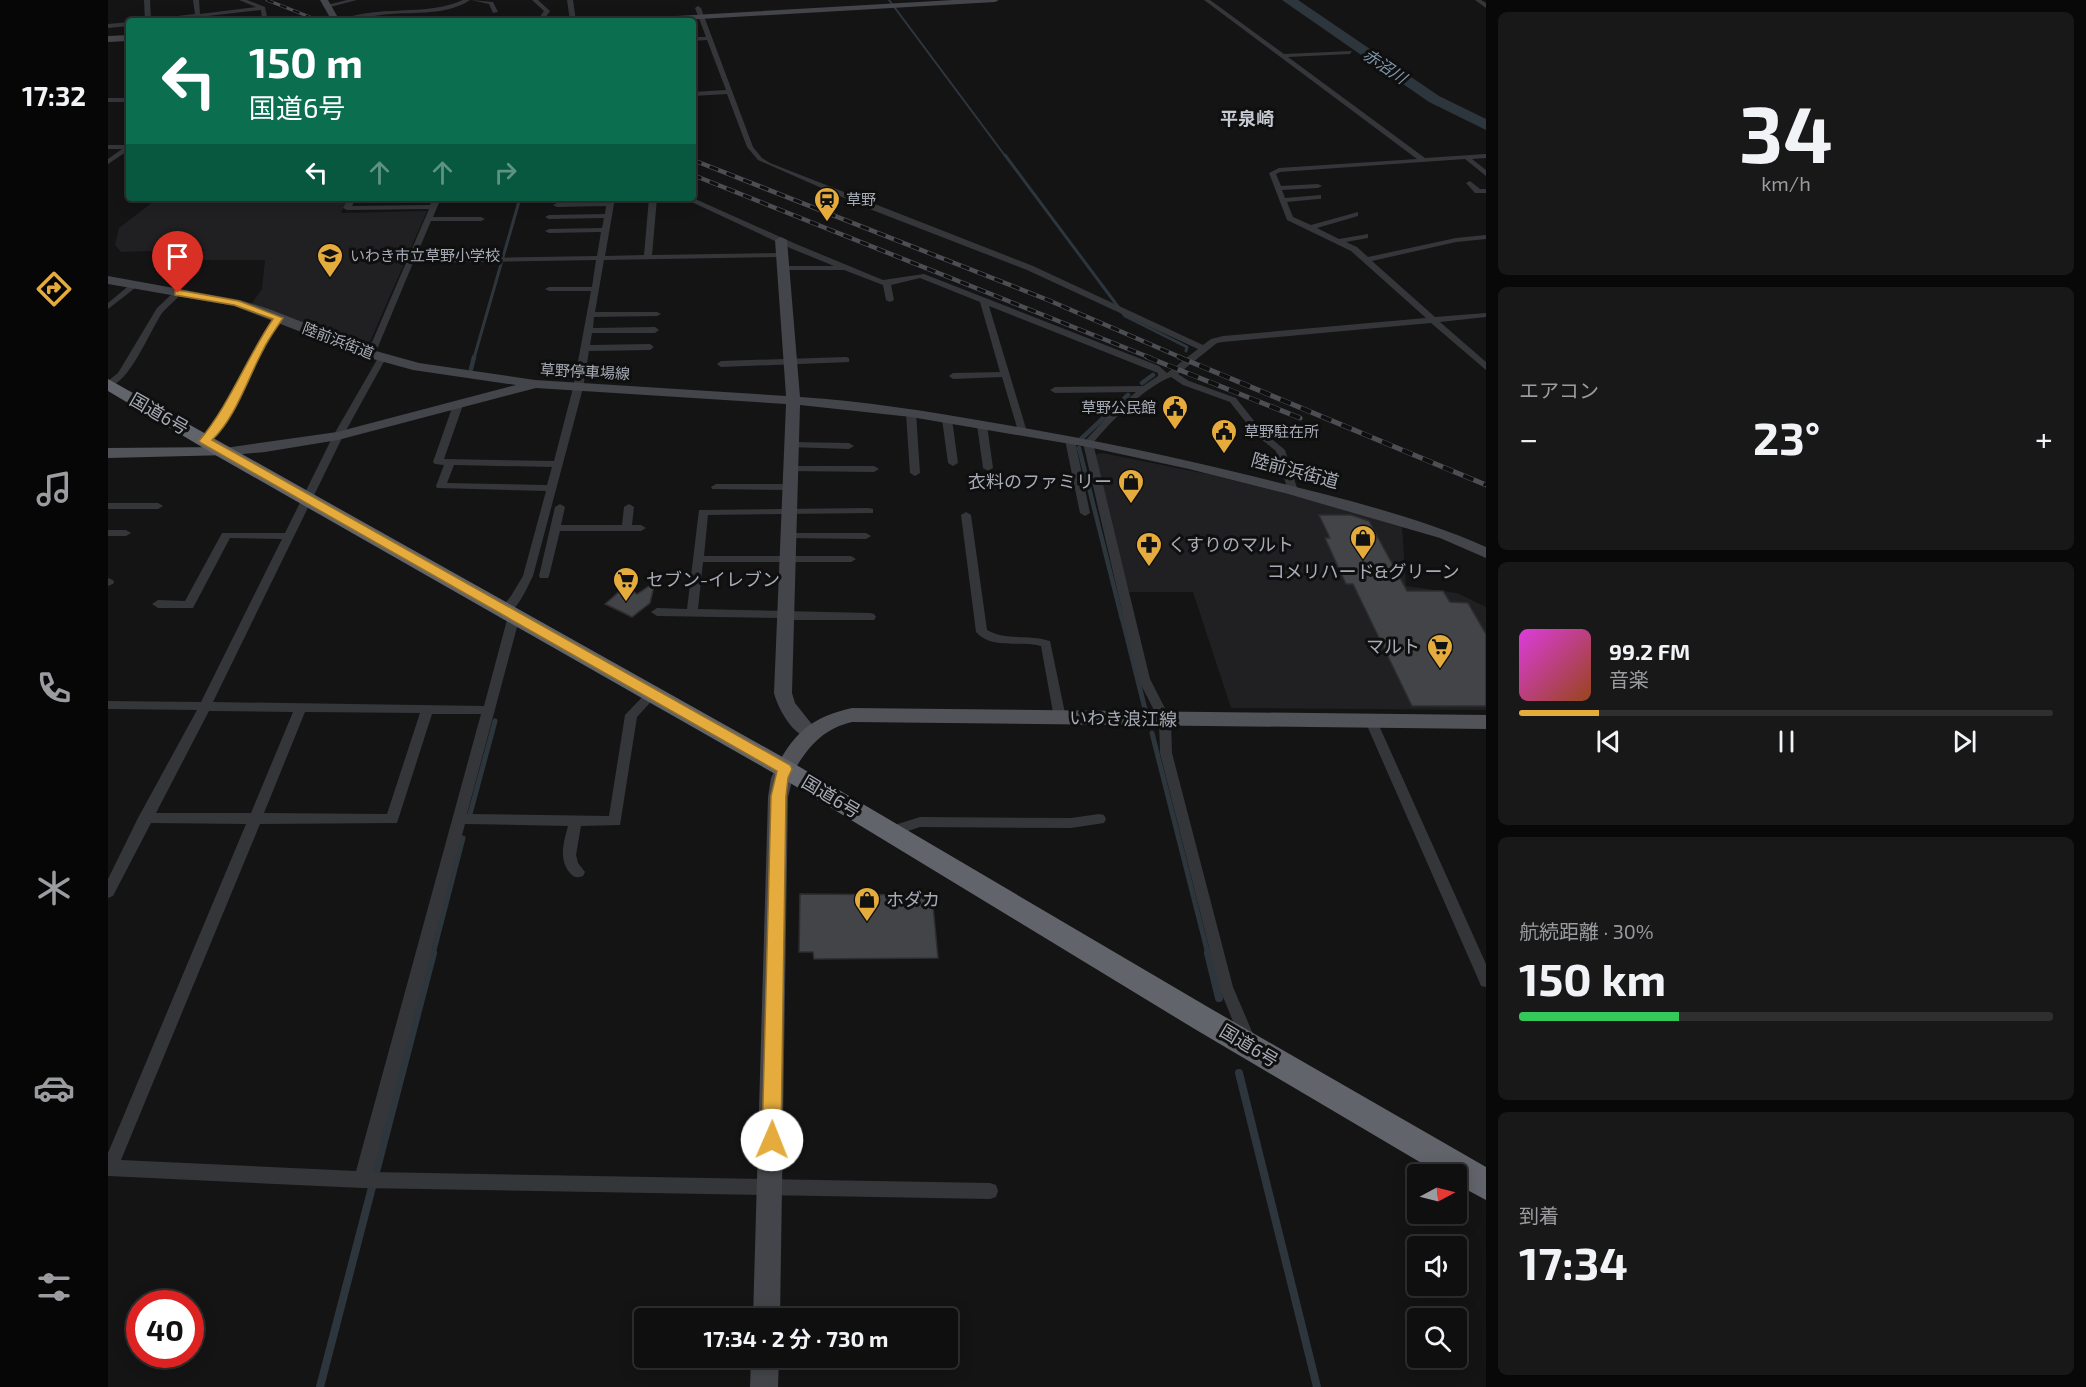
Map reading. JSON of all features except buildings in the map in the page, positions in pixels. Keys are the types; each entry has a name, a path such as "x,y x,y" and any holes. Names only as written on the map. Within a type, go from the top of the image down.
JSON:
{"highway":[{"name":"国道6号","path":"109,385 785,769 1251,1047 1486,1184"}],"main road":[{"path":"108,453 214,446"},
{"name":"いわき浪江線","path":"785,769 799,743 809,732 834,718 852,715 1486,722"}],"street":[{"path":"147,0 149,18"},
{"path":"196,0 198,15"},
{"path":"242,0 263,8"},
{"path":"336,18 325,3 354,0"},
{"path":"357,18 453,7 467,0"},
{"path":"474,0 491,3 495,12"},
{"path":"535,0 547,11 542,18"},
{"path":"570,0 573,18"},
{"path":"648,18 699,12 894,6 995,0"},
{"path":"1208,0 1423,160"},
{"path":"1478,0 1486,6"},
{"path":"426,9 428,2"},
{"path":"396,12 401,4"},
{"path":"174,18 263,8"},
{"path":"263,8 265,18"},
{"path":"699,12 703,30 710,38 750,147 760,159 870,206 1030,268 1204,349"},
{"path":"219,13 220,18"},
{"path":"108,26 126,24"},
{"path":"108,39 126,38"},
{"path":"696,39 710,38"},
{"path":"1283,56 1350,52"},
{"path":"696,94 729,92"},
{"path":"108,100 126,100"},
{"path":"108,142 110,142 108,147 126,147"},
{"path":"111,160 126,149"},
{"path":"1486,156 1272,173 1290,218 1339,241 1367,260 1486,367"},
{"path":"111,160 126,158"},
{"path":"1466,158 1486,174"},
{"path":"1470,183 1478,191 1486,191"},
{"path":"1278,188 1318,186"},
{"path":"1282,200 1318,197"},
{"path":"350,201 346,208 434,207"},
{"path":"108,892 206,705 287,536 308,500 339,436 376,356 436,201"},
{"path":"370,1180 459,819 489,710 509,613 528,576 578,388 610,201 557,205"},
{"path":"648,257 652,201"},
{"path":"694,201 781,240 887,283 912,276 921,276 1233,400 1259,433 1280,450 1293,490"},
{"path":"1311,228 1355,214"},
{"path":"549,217 608,216"},
{"path":"428,219 481,219"},
{"path":"549,231 605,230"},
{"path":"1367,260 1395,256 1465,234 1486,237"},
{"path":"1339,241 1365,236"},
{"path":"781,240 793,400 783,693 786,705 809,732"},
{"path":"411,261 648,257 783,262 845,267"},
{"name":"陸前浜街道","path":"108,280 236,303 376,356 418,368 536,384"},
{"path":"887,283 890,300"},
{"path":"108,307 135,285"},
{"path":"549,289 596,288"},
{"path":"109,385 120,377 160,310 178,293"},
{"path":"984,301 1022,432"},
{"path":"591,315 657,314"},
{"path":"1251,1047 1226,987 1166,753 1165,720 1144,679 1088,443 1145,388 1168,376 1214,341 1486,315"},
{"path":"214,446 214,433 238,391 258,348 278,318"},
{"path":"588,331 656,330"},
{"path":"585,348 650,347"},
{"path":"721,364 846,360"},
{"path":"953,376 1005,374"},
{"name":"草野停車場線","path":"214,446 265,448 339,436 536,384 793,400 947,419"},
{"path":"1055,390 1145,388"},
{"path":"458,405 438,462 558,464"},
{"path":"911,413 915,472"},
{"path":"947,419 952,463"},
{"name":"陸前浜街道","path":"947,419 1088,443 1293,490 1446,535 1486,554"},
{"path":"982,425 988,468"},
{"path":"1070,440 1085,513"},
{"path":"792,446 849,446"},
{"path":"450,462 441,486 552,488"},
{"path":"791,469 874,470"},
{"path":"716,487 791,487"},
{"path":"108,506 158,507"},
{"path":"544,576 560,507"},
{"path":"627,528 629,507"},
{"path":"692,613 703,512 869,511"},
{"path":"966,514 982,632 992,639 1038,640 1046,644 1060,718"},
{"path":"540,530 641,528"},
{"path":"108,533 126,533"},
{"path":"158,604 189,604 226,535 287,536"},
{"path":"789,536 866,536"},
{"path":"698,559 850,559"},
{"path":"657,612 870,617"},
{"path":"459,819 615,821 631,715 652,694"},
{"path":"108,705 489,710"},
{"path":"301,708 109,1168 370,1180 990,1191"},
{"path":"146,818 392,819 428,708"},
{"path":"1371,721 1486,981"},
{"path":"766,1308 771,1186 778,796 785,769"},
{"path":"890,832 920,822 1071,823 1099,819"},
{"path":"576,821 569,860 572,868 578,872"},
{"path":"764,1387 765,1368"}],"shaded area":[{"name":"いわき市立草野小学校","path":"154,201 346,201 341,213 427,211 369,344 362,348 251,304 262,289 265,260 200,260 204,249 121,252 115,245 119,228"},
{"path":"1102,453 1212,475 1327,504 1402,527 1406,586 1457,593 1486,607 1486,710 1231,708 1193,592 1129,592 1094,455"}],"waterway":[{"path":"889,0 1006,157"},
{"name":"赤沼川","path":"1289,0 1434,99 1486,125"},
{"path":"1005,155 1125,316 1187,347 1186,351"},
{"path":"474,358 519,201"},
{"path":"471,369 474,357"},
{"path":"1142,383 1153,375"},
{"path":"1081,439 1128,395"},
{"path":"1079,448 1122,619"},
{"path":"1122,617 1145,709"},
{"path":"470,814 495,721"},
{"path":"1152,733 1208,954"},
{"path":"433,954 463,838"},
{"path":"320,1387 433,953"},
{"path":"1208,953 1219,998"},
{"path":"1239,1073 1317,1387"}],"railway":[{"path":"267,0 312,18"},
{"path":"696,161 1048,300 1182,358"},
{"path":"696,176 1151,358"},
{"path":"1147,357 1300,418"},
{"path":"1179,357 1486,485"}],"place":[{"name":"草野","path":"827,223"},
{"name":"いわき市立草野小学校","path":"330,279"},
{"name":"草野公民館","path":"1175,431"},
{"name":"草野駐在所","path":"1224,455"},
{"name":"衣料のファミリー","path":"1131,505"},
{"name":"コメリハード&グリーン","path":"1363,561"},
{"name":"くすりのマルト","path":"1149,568"},
{"name":"セブン-イレブン","path":"626,603"},
{"name":"マルト","path":"1440,670"},
{"name":"ホダカ","path":"867,923"}],"district":[{"name":"平泉崎","path":"1247,119"}],"route":[{"path":"178,293 236,303 278,318 258,348 238,391 214,433 205,441 785,769 778,796 772,1140"}]}
